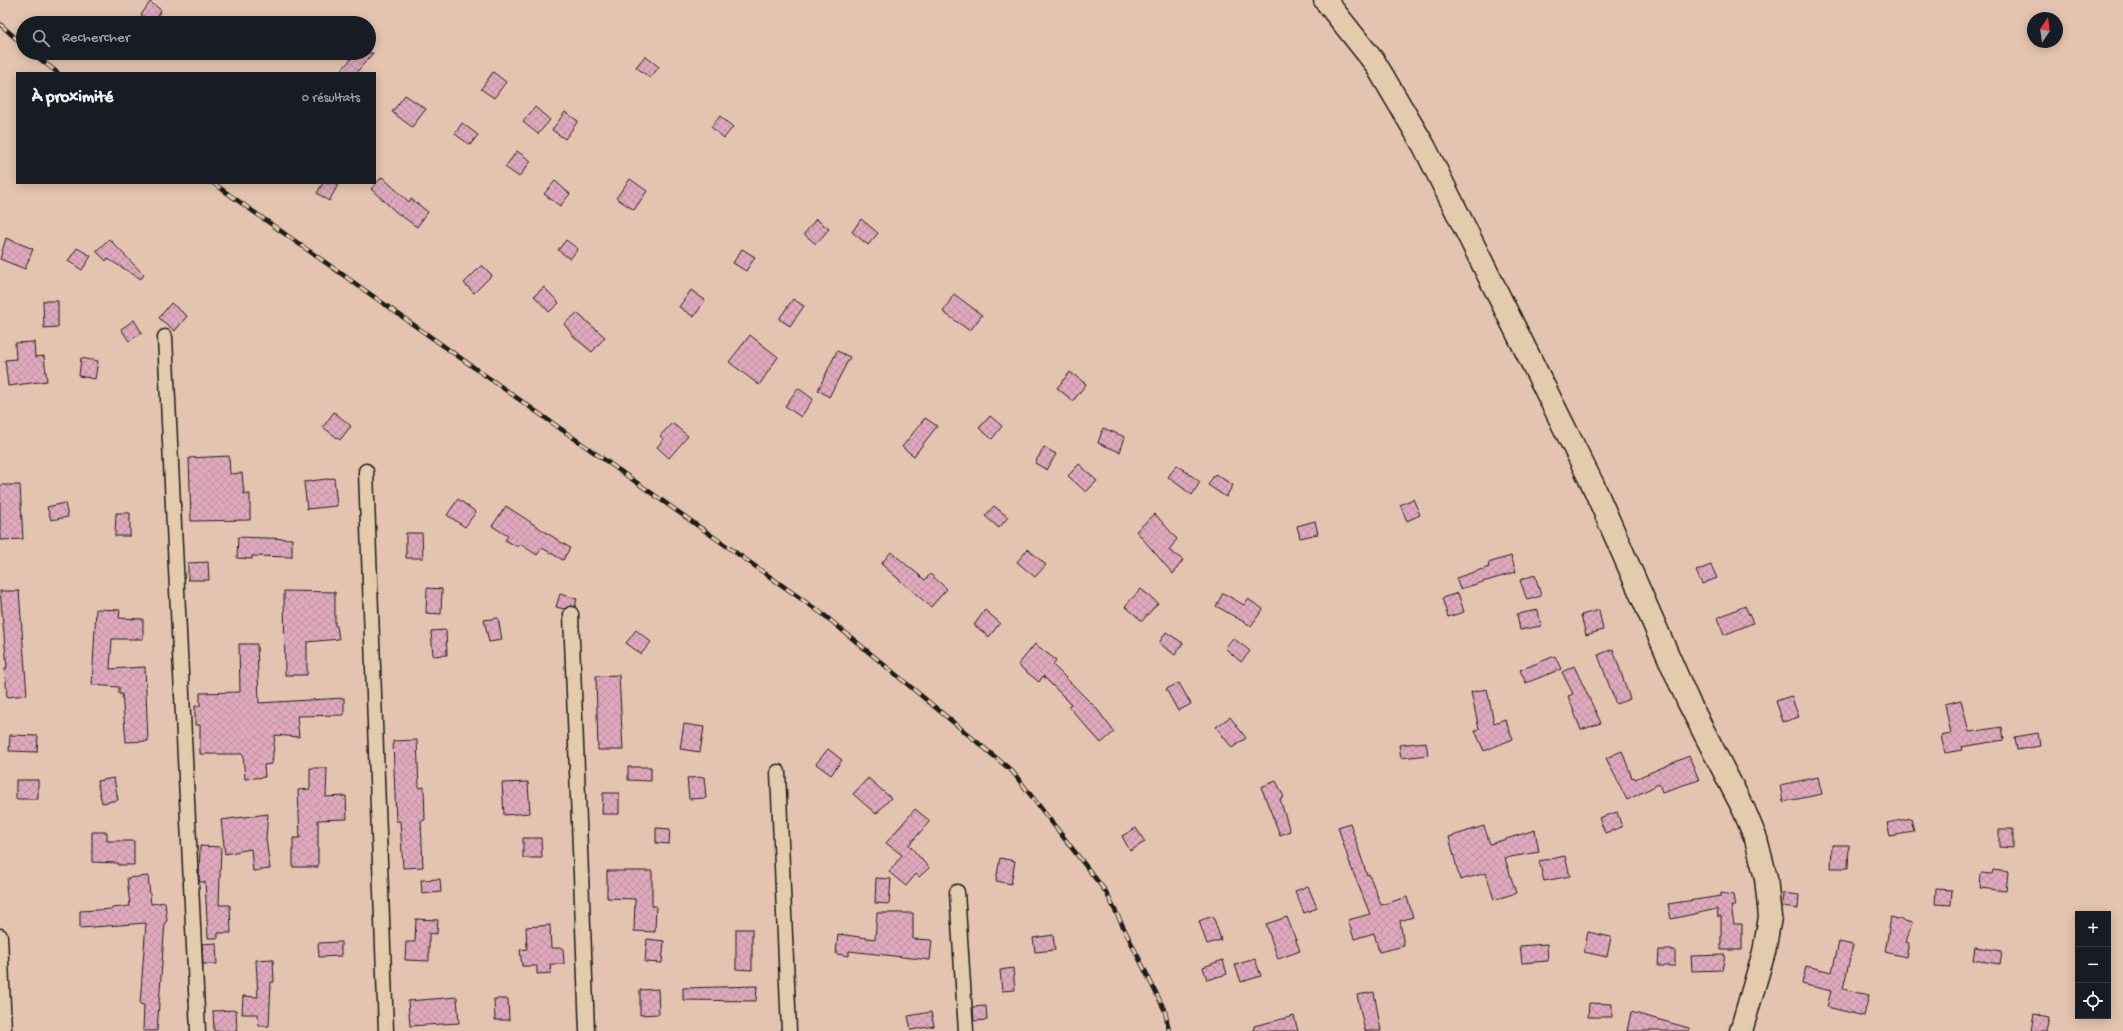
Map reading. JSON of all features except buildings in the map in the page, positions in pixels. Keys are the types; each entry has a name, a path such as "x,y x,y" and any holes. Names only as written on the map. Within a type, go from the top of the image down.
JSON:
{"highway":[{"path":"1325,0 1375,63 1426,149 1593,485 1688,701 1744,810 1756,839 1766,878 1770,917 1764,952 1741,1031"}],"street":[{"path":"166,337 198,1031"},
{"path":"366,471 386,1031"},
{"path":"571,614 587,1031"},
{"path":"778,772 789,1031"},
{"path":"957,892 966,1031"},
{"path":"0,936 4,1031"}],"railway":[{"path":"0,24 16,39"},
{"path":"41,60 57,72"},
{"path":"214,184 824,615 1012,771 1106,892 1165,1011 1169,1031"}]}
